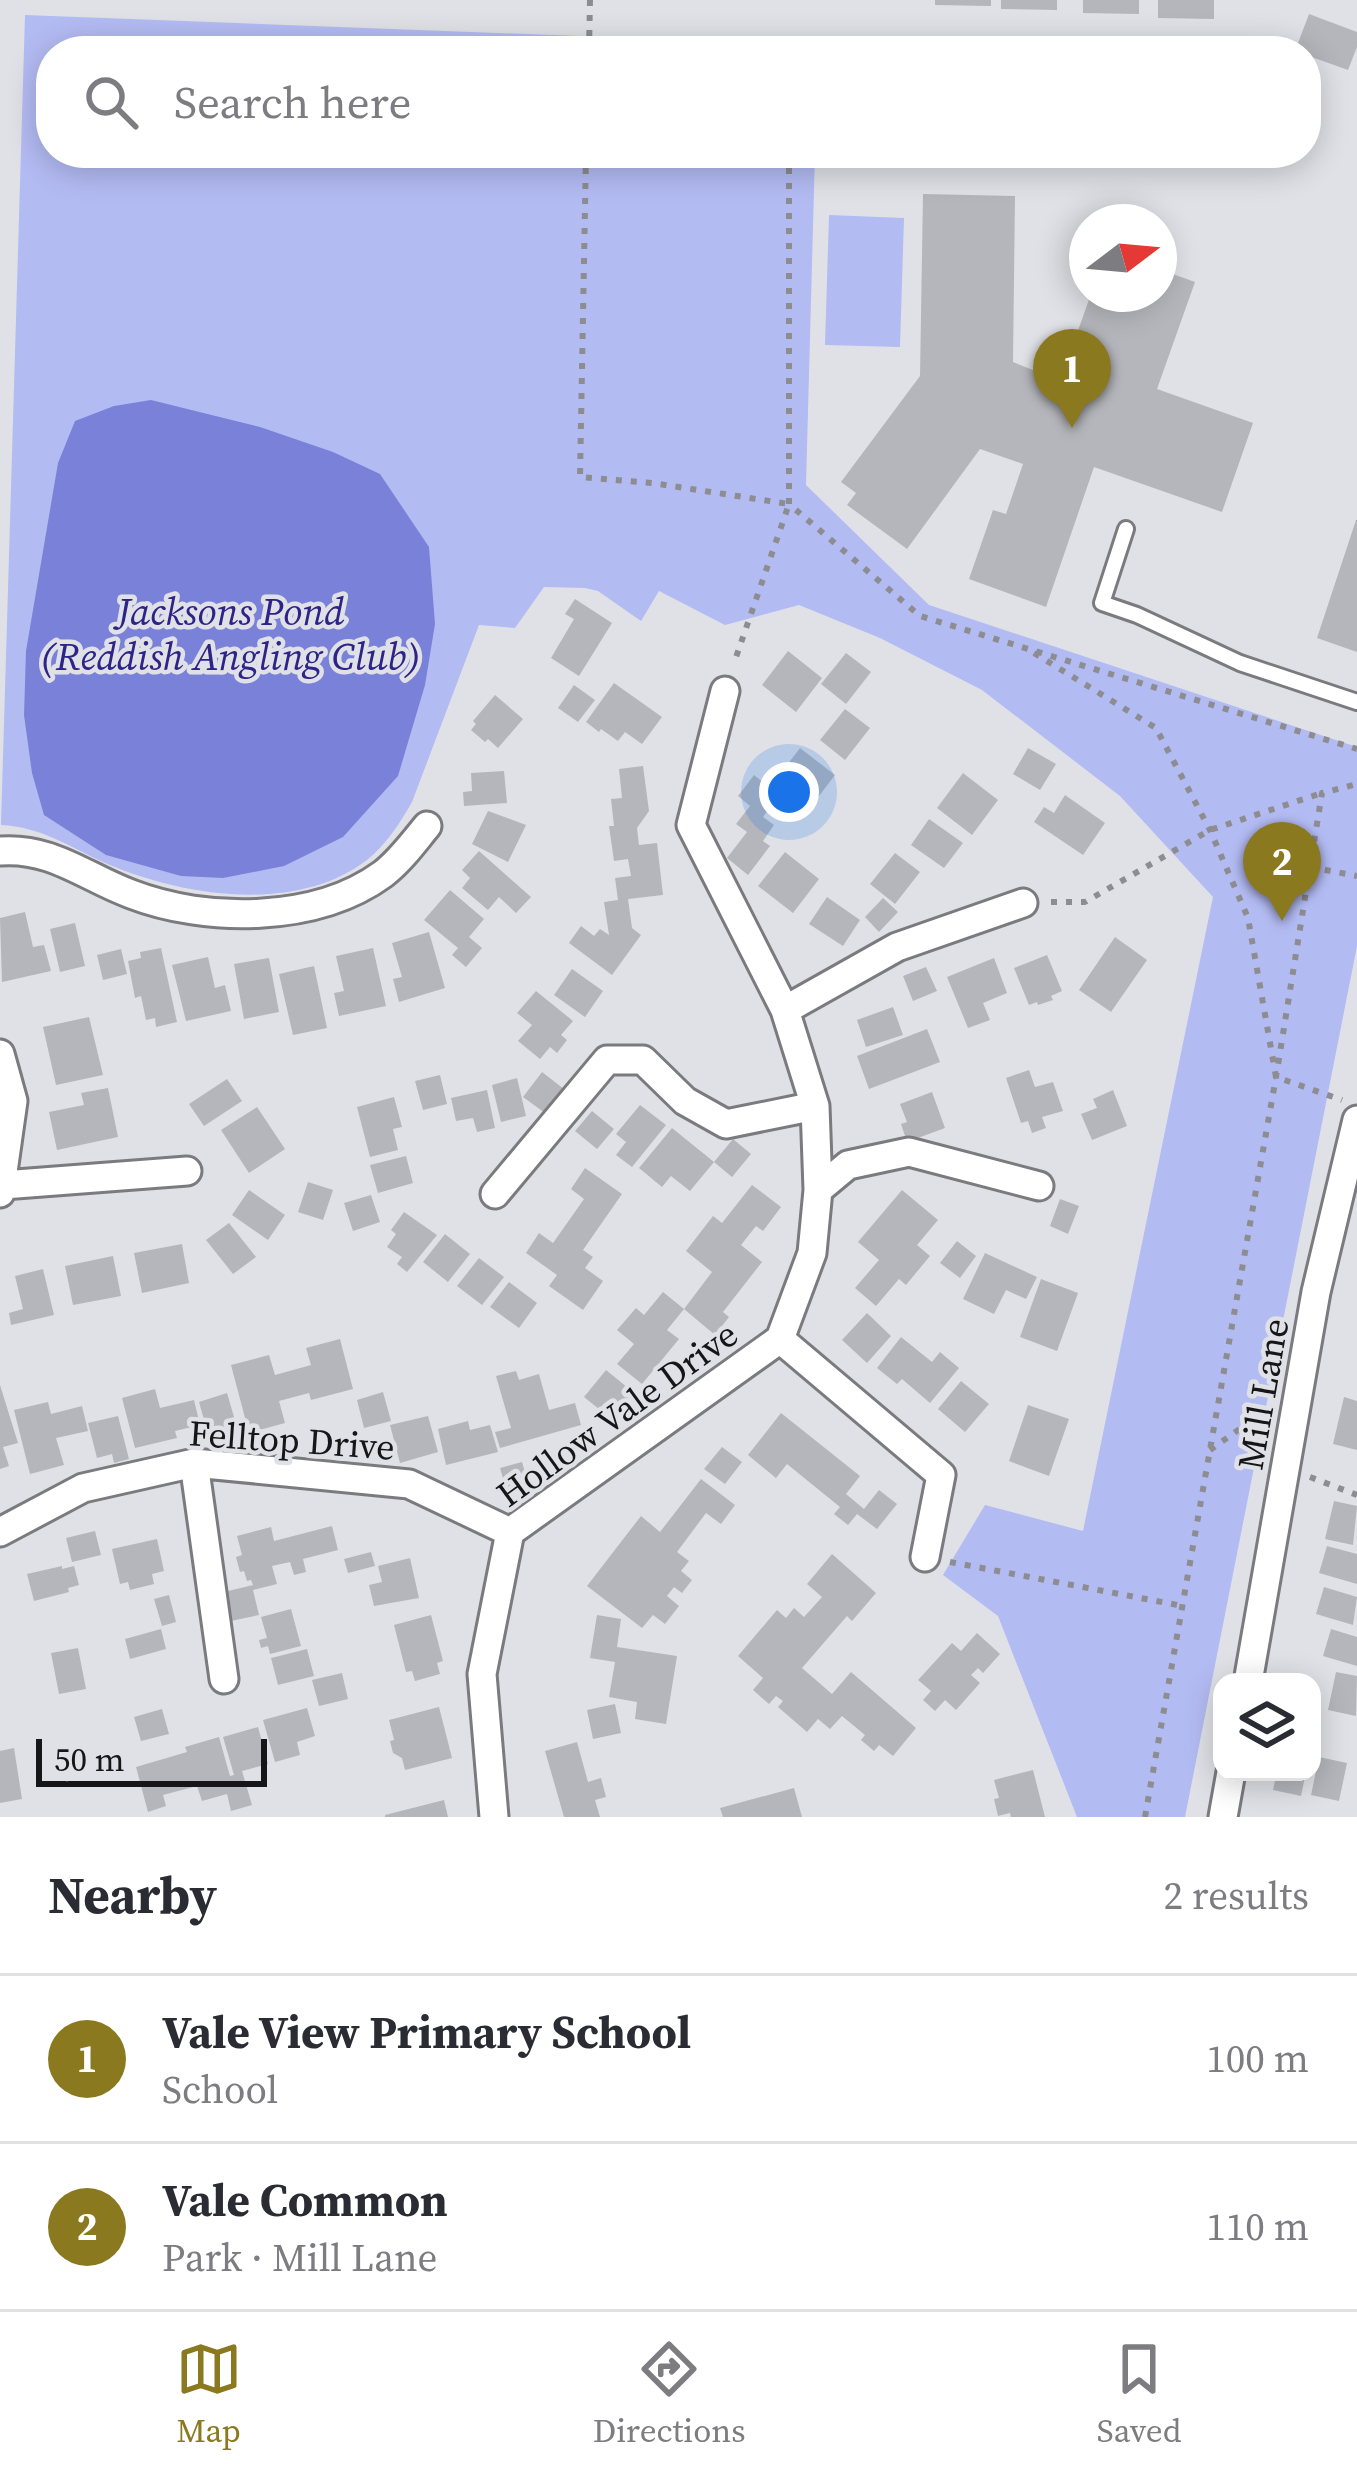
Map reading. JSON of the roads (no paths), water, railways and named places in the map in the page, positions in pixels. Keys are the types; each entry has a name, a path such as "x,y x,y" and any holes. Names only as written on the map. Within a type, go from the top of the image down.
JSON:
{"street":[{"name":"Hollow Vale Drive","path":"494,1817 482,1674 510,1532 780,1339 812,1253 818,1190 815,1106 785,1010 691,825 724,691"},
{"path":"0,851 28,850 131,895 190,910 254,915 321,902 363,886 398,861 428,826"},
{"path":"785,1010 897,947 1023,903"},
{"path":"0,1054 13,1101 2,1189 187,1172"},
{"path":"496,1194 608,1060 643,1060 685,1101 726,1124 815,1106"},
{"name":"Mill Lane","path":"1250,1673 1316,1292 1357,1120"},
{"path":"818,1190 848,1166 909,1152 1039,1186"},
{"path":"780,1339 941,1475 925,1557"},
{"path":"194,1463 224,1679"},
{"name":"Felltop Drive","path":"0,1532 83,1488 194,1463 409,1484 510,1532"},
{"path":"1223,1817 1229,1781"}],"lane":[{"path":"1126,529 1102,603 1240,663 1357,702"}],"water":[{"name":"Jacksons Pond (Reddish Angling Club)","path":"151,400 260,427 380,474 429,547 435,624 425,685 398,776 343,837 284,866 223,878 181,876 106,855 44,815 32,773 24,715 26,651 58,463 75,421 114,406"}],"place":[{"name":"Vale View Primary School","path":"1072,428"},
{"name":"Vale Common","path":"1282,921"}]}
